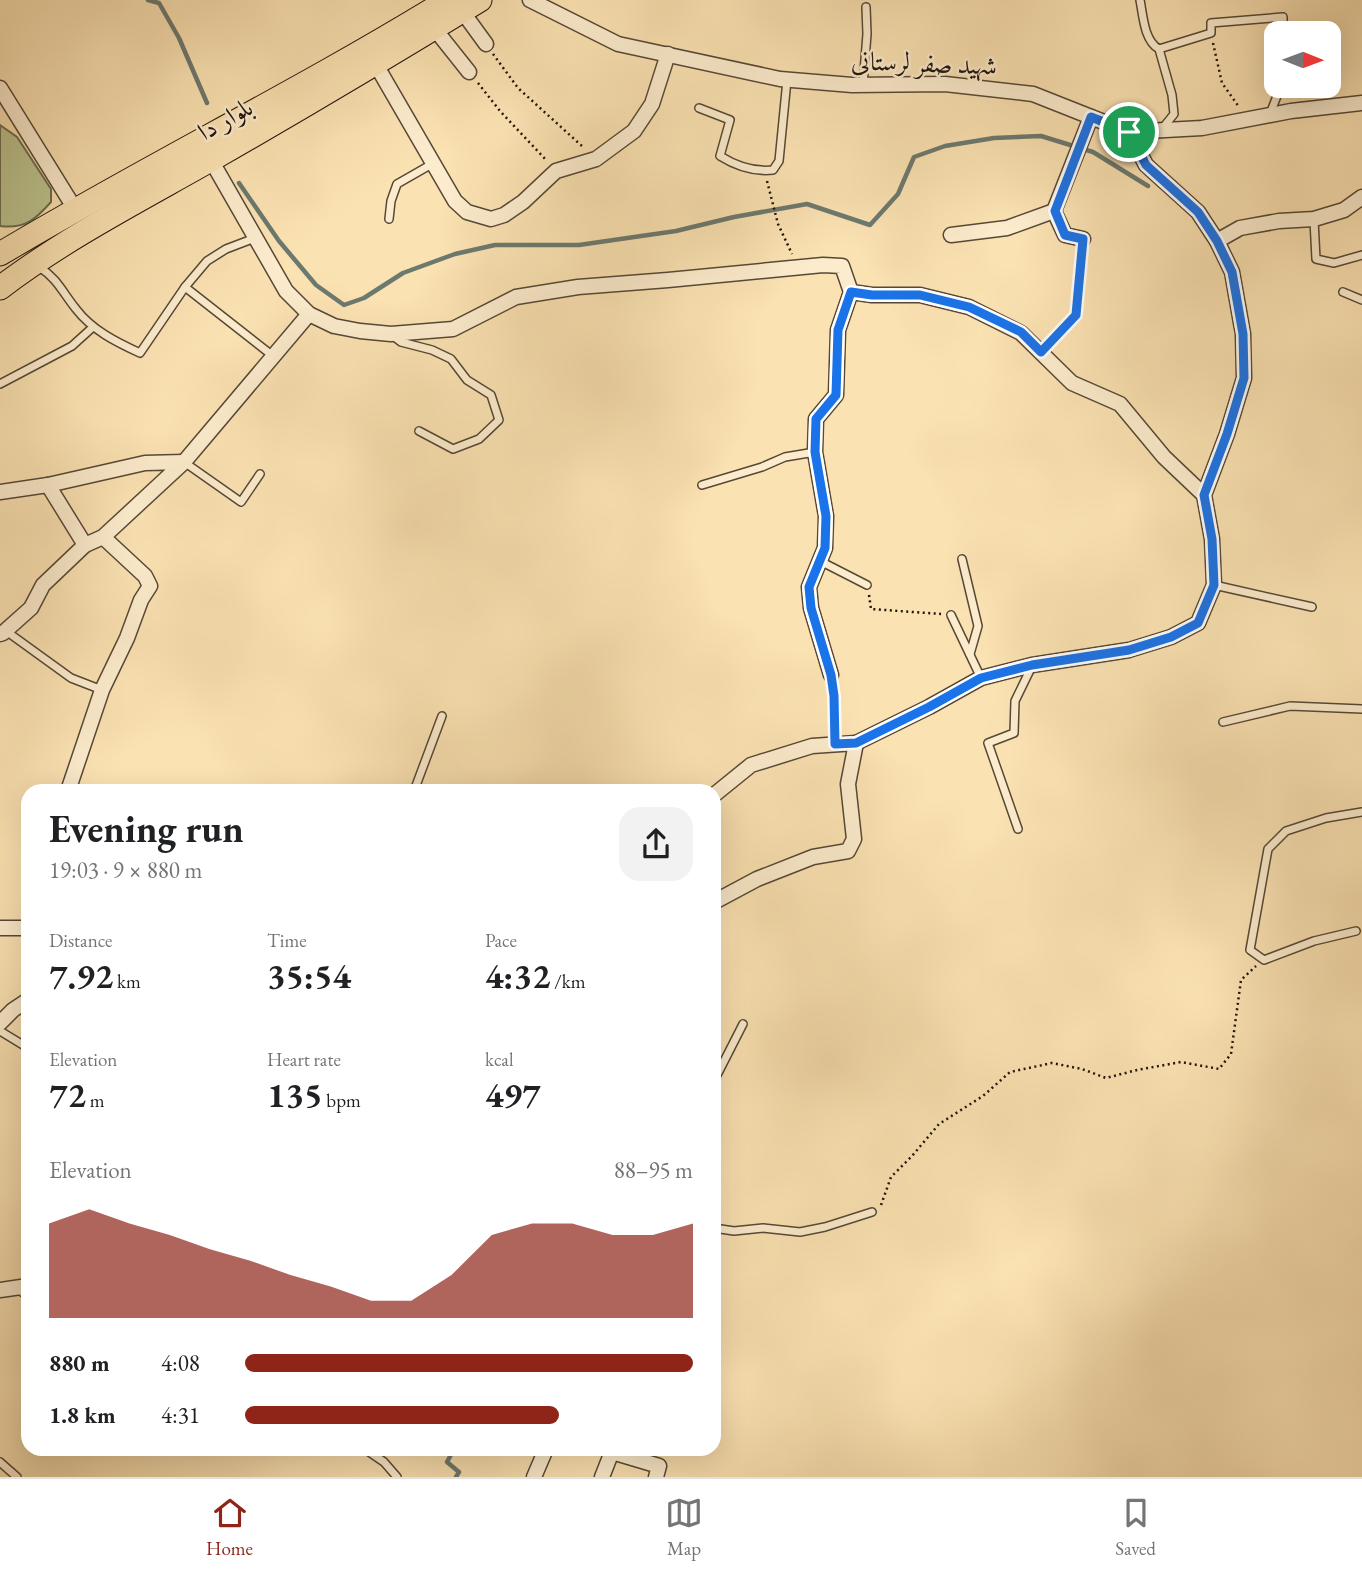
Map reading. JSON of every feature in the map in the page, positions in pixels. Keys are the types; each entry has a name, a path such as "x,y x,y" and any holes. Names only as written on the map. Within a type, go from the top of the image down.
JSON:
{"main road":[{"name":"بلوار دا","path":"0,254 75,209 211,160 434,28 463,4"},
{"name":"بلوار دا","path":"0,288 136,188 374,46 463,4"}],"street":[{"name":"شهید صفر لرستانی","path":"530,0 618,44 787,80 863,85 945,84 1033,94 1129,132 1202,128 1270,115 1362,103"},
{"path":"463,4 486,44"},
{"path":"434,28 469,72"},
{"path":"374,63 455,201 467,212 491,219 504,215 523,202 556,171 596,159 634,131 652,103 668,54"},
{"path":"3,98 75,209"},
{"path":"1083,239 1065,235 1055,211 1091,117"},
{"path":"721,789 751,765 812,746 856,743 981,678 1032,665 1129,650 1171,637 1198,623 1214,585 1212,539 1204,495 1244,378 1243,334 1232,272 1217,241 1198,212 1146,165 1129,132"},
{"path":"211,160 286,291 309,314 334,326 391,334 453,329 516,297 578,287 822,265 842,266 851,292 838,330 836,395 816,419 815,452 826,516 825,548 809,587 811,608 831,675"},
{"path":"1217,241 1240,229 1279,221 1314,219 1343,210 1362,197"},
{"path":"951,235 1007,228 1055,211"},
{"path":"851,292 920,295 969,307 1021,332 1072,383 1120,404 1164,457 1204,495"},
{"path":"3,632 31,608 43,585 85,545 103,537 184,462 309,314"},
{"path":"0,492 48,485 145,463 184,462"},
{"path":"48,485 85,545"},
{"path":"70,784 102,690 127,638 141,600 150,586 145,576 103,537"},
{"path":"721,898 757,879 813,857 848,851 854,839 848,784 856,743"},
{"path":"0,928 21,928"},
{"path":"0,1023 21,1005"},
{"path":"0,1290 21,1287"},
{"path":"534,1477 543,1456"},
{"path":"602,1477 611,1456"},
{"path":"628,1456 659,1466 656,1477"}],"lane":[{"path":"1140,0 1146,32 1153,46 1159,49 1211,33 1211,23 1283,17 1283,21"},
{"path":"863,85 866,7"},
{"path":"1159,49 1172,95 1174,114 1161,130"},
{"path":"699,108 730,120 720,156 734,165 773,170 779,161 787,80"},
{"path":"1270,115 1277,98"},
{"path":"389,219 397,184 432,164"},
{"path":"1314,219 1316,259 1334,262 1362,255"},
{"path":"33,263 51,274 76,310 93,327 118,344 140,354 185,287 207,261 226,248 256,237"},
{"path":"185,287 273,356"},
{"path":"1343,292 1362,300"},
{"path":"1041,352 1076,315"},
{"path":"0,384 72,346 93,327"},
{"path":"391,334 401,342 432,350 451,359 467,380 491,395 499,420 479,439 453,449 419,431"},
{"path":"702,485 762,467 785,457 815,452"},
{"path":"184,462 241,502 260,474"},
{"path":"962,559 978,626 970,654"},
{"path":"820,561 867,585"},
{"path":"1214,585 1312,607"},
{"path":"951,615 981,678"},
{"path":"3,632 71,678 102,690"},
{"path":"1018,829 988,743 1014,733 1015,701 1032,665"},
{"path":"1223,722 1290,706 1362,709"},
{"path":"417,784 442,716"},
{"path":"1356,930 1314,941 1264,960 1250,950 1268,849 1286,831 1326,818 1362,812"},
{"path":"721,1067 743,1024"},
{"path":"0,1031 21,1044"},
{"path":"721,1229 734,1231 763,1228 800,1232 872,1212"},
{"path":"375,1456 397,1477"},
{"path":"0,1462 17,1477"}],"path":[{"path":"1211,33 1222,83 1247,119"},
{"path":"486,44 518,88 596,159"},
{"path":"469,72 500,111 556,171"},
{"path":"767,181 778,225 799,267"},
{"path":"1076,315 1083,239"},
{"path":"867,585 871,609 951,615"},
{"path":"831,675 835,744"},
{"path":"872,1212 880,1208 891,1177 939,1124 983,1096 1010,1072 1052,1063 1082,1069 1106,1078 1181,1062 1219,1069 1231,1054 1241,980 1264,960"}],"green space":[{"path":"0,125 17,137 51,189 51,202 34,218 9,227 0,226"}],"waterway":[{"path":"148,0 159,3 179,38 207,103"},
{"path":"239,183 279,241 316,285 344,305 364,298 403,273 455,254 495,245 579,245 676,231 807,204 870,225 898,194 914,157 945,146 994,138 1041,136 1093,152 1148,186"},
{"path":"450,1456 447,1462 459,1472 456,1477"}],"route":[{"path":"1091,117 1129,132 1146,165 1198,212 1217,241 1232,272 1243,334 1244,378 1204,495 1212,539 1214,585 1198,623 1171,637 1129,650 1032,665 981,678 856,743 835,744 831,675 811,608 809,587 825,548 826,516 815,452 816,419 836,395 838,330 851,292 920,295 969,307 1021,332 1041,352 1076,315 1083,239 1065,235 1055,211 1091,117"}]}
